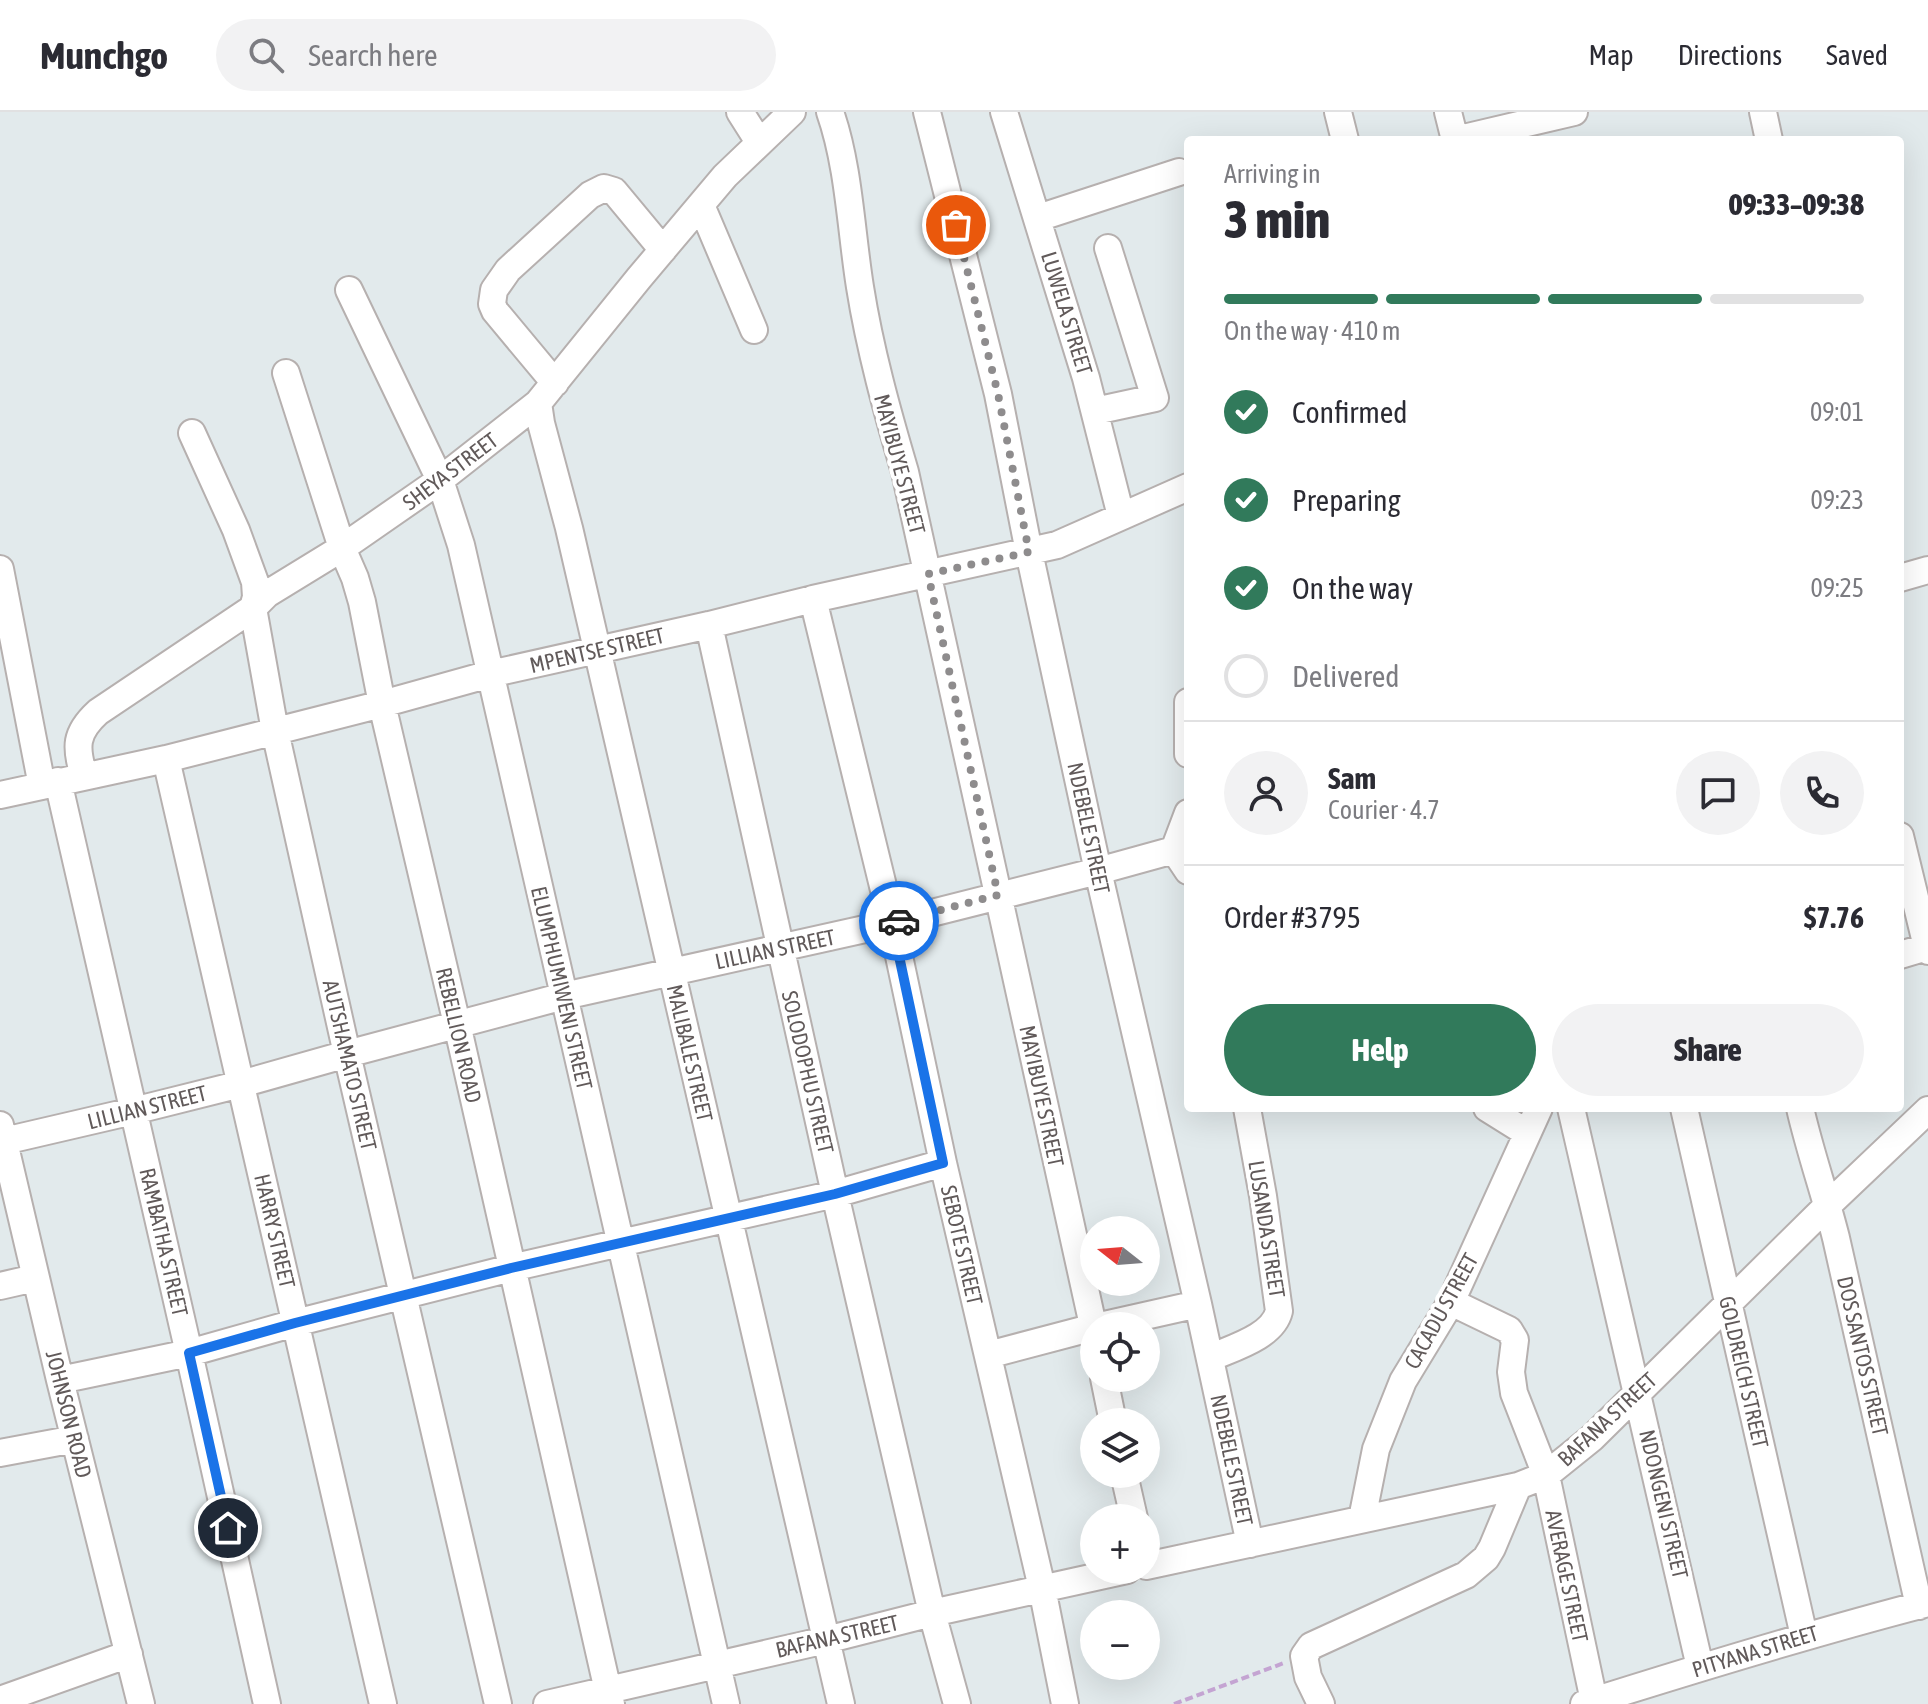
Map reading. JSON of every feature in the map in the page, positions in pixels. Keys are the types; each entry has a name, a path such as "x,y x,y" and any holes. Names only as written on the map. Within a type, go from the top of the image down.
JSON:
{"street":[{"path":"740,112 759,142"},
{"name":"SHEYA STREET","path":"61,781 78,759 83,728 98,712 253,608 267,594 342,548 440,480 546,393 732,169 792,112"},
{"name":"MAYIBUYE STREET","path":"830,112 838,138 861,290 878,377 905,472 1090,1312"},
{"name":"NDEBELE STREET","path":"927,112 998,394 1098,871 1250,1544"},
{"name":"LUWELA STREET","path":"1004,112 1095,411 1121,516"},
{"path":"1338,112 1344,136"},
{"path":"1448,112 1454,136"},
{"path":"1472,136 1574,112"},
{"path":"1763,112 1768,136"},
{"path":"1038,218 1179,172"},
{"path":"546,393 492,304 494,290 508,270 590,195 604,188 614,191 663,250"},
{"path":"701,205 754,330"},
{"path":"1095,411 1155,398 1108,248"},
{"name":"ELUMPHUMIWENI STREET","path":"349,290 440,480 461,545 726,1704"},
{"name":"REBELLION ROAD","path":"286,373 362,602 382,704 609,1697"},
{"name":"MALIBALE STREET","path":"546,393 541,423 569,528 841,1704"},
{"name":"AUTSHAMATO STREET","path":"192,433 236,530 255,582 253,608 275,731 498,1704"},
{"name":"MPENTSE STREET","path":"0,795 166,759 490,674 1067,543 1184,489"},
{"path":"0,569 61,781"},
{"path":"1904,577 1928,570"},
{"name":"SEBOTE STREET","path":"813,599 892,923 943,1163 1042,1588 1065,1704"},
{"name":"SOLODOPHU STREET","path":"709,625 835,1194 932,1613 957,1704"},
{"name":"HARRY STREET","path":"166,759 383,1704"},
{"name":"RAMBATHA STREET","path":"61,781 267,1704"},
{"path":"1181,860 1184,840"},
{"path":"1904,852 1928,949 1904,954"},
{"name":"LILLIAN STREET","path":"2,1132 133,1111 564,996 781,949 1098,871 1181,860"},
{"name":"BAFANA STREET","path":"1160,1563 1518,1486 1546,1475 1592,1438 1928,1110"},
{"name":"LUSANDA STREET","path":"1210,1358 1269,1330 1279,1311 1248,1112"},
{"path":"1493,1112 1527,1133"},
{"name":"CACADU STREET","path":"1362,1519 1376,1449 1403,1381 1451,1302 1537,1112"},
{"name":"NDONGENI STREET","path":"1572,1112 1700,1667"},
{"name":"GOLDREICH STREET","path":"1685,1112 1804,1636"},
{"name":"DOS SANTOS STREET","path":"1801,1112 1828,1205 1923,1604"},
{"name":"JOHNSON ROAD","path":"2,1132 35,1278 129,1654 134,1703"},
{"path":"60,1380 189,1353 403,1295 835,1194 943,1163"},
{"path":"0,1286 35,1278"},
{"name":"AVERAGE STREET","path":"1451,1302 1513,1334 1511,1372 1514,1393 1546,1475 1589,1702"},
{"path":"1160,1313 1198,1304"},
{"path":"988,1355 1080,1332"},
{"path":"0,1453 75,1439"},
{"path":"1321,1704 1308,1677 1304,1656 1311,1646 1466,1575 1478,1566 1492,1548 1518,1486"},
{"name":"BAFANA STREET","path":"547,1704 609,1697 718,1664 1080,1580"},
{"name":"PITYANA STREET","path":"1589,1702 1804,1636 1923,1604"},
{"path":"0,1700 129,1654"}],"path":[{"path":"1174,1704 1304,1656"}],"way so far":[{"path":"899,921 998,895 928,574 1029,552 998,394 956,225"}],"route":[{"path":"228,1528 189,1353 511,1268 835,1194 943,1163 892,923 899,921"}]}
